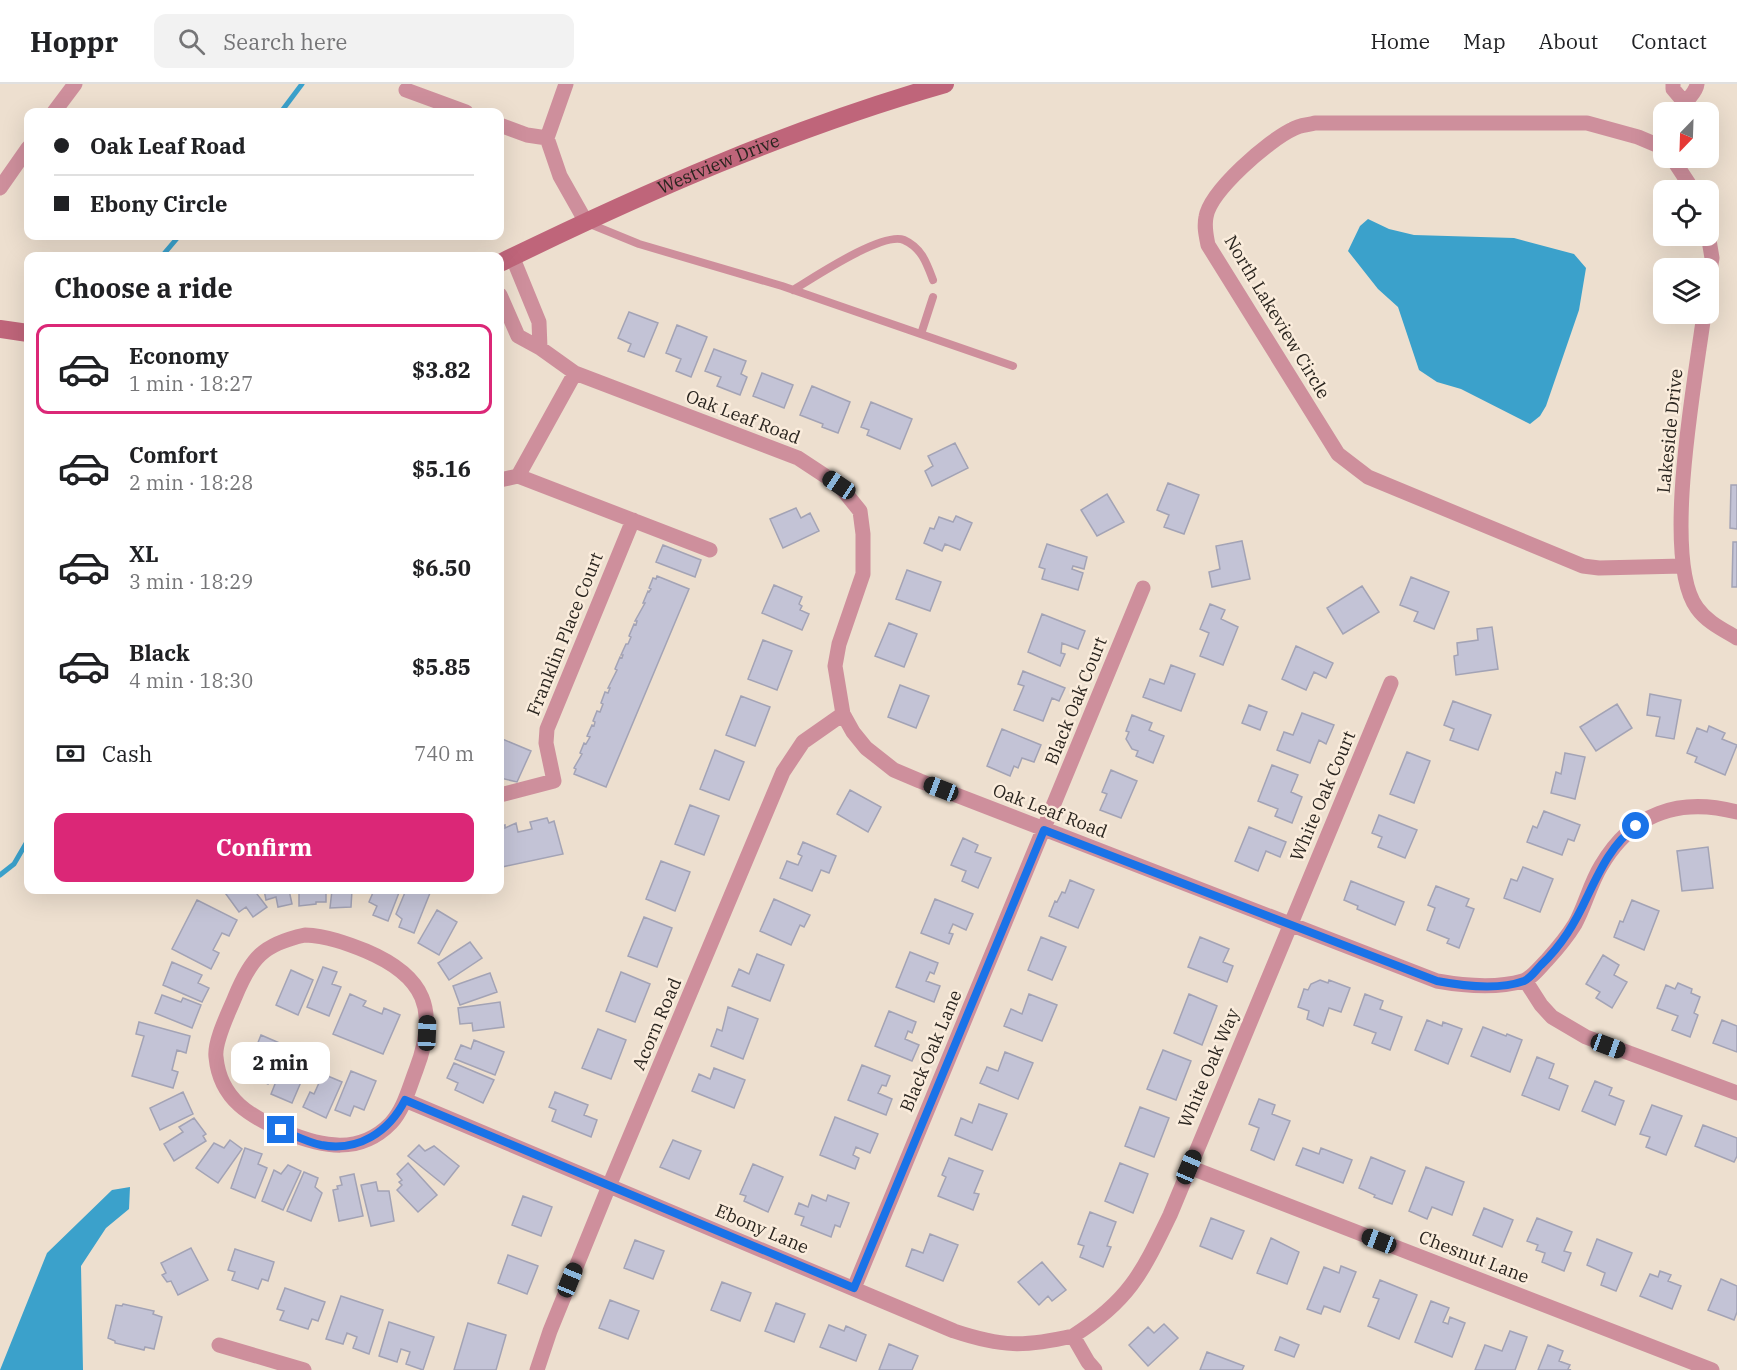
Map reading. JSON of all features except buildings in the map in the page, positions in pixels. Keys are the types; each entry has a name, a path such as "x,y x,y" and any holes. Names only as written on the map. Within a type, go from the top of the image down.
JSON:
{"street":[{"path":"57,108 75,84"},
{"path":"566,84 547,138 560,176 586,222"},
{"name":"Westview Drive","path":"506,259 716,165 880,103 945,84"},
{"path":"1672,84 1680,102"},
{"path":"1687,102 1697,84"},
{"path":"406,90 455,108"},
{"name":"North Lakeview Circle","path":"1653,143 1587,123 1316,123 1294,128 1270,142 1221,188 1206,216 1205,231 1208,245 1338,454 1353,467 1368,477 1583,566 1599,568 1683,566"},
{"path":"504,126 527,135 547,138"},
{"path":"0,188 24,154"},
{"path":"506,259 539,322 540,348"},
{"name":"Oak Leaf Road","path":"504,304 518,336 540,348 575,373 798,458 839,485 860,512 863,534 863,574 839,644 835,666 843,714 853,732 866,748 894,770 1437,981 1482,986 1525,980"},
{"name":"Lakeside Drive","path":"1703,324 1681,483 1683,566 1696,606 1712,623 1737,638"},
{"path":"0,329 24,332"},
{"path":"518,476 575,373"},
{"path":"504,479 518,476 710,550"},
{"name":"Franklin Place Court","path":"504,794 554,781 546,743 547,729 633,520"},
{"name":"Black Oak Court","path":"1044,830 1143,588"},
{"name":"White Oak Court","path":"1291,923 1391,683"},
{"name":"Acorn Road","path":"537,1370 554,1320 609,1186 783,772 803,742 843,714"},
{"path":"1737,812 1719,807 1693,806 1652,815 1623,836 1601,865 1575,923 1562,944 1525,980 1541,1005 1552,1017 1586,1038 1737,1093"},
{"name":"Black Oak Lane","path":"854,1288 1044,830"},
{"name":"White Oak Way","path":"1073,1336 1113,1307 1139,1276 1170,1215 1291,923"},
{"path":"323,935 379,957 403,971 423,999 427,1016 423,1051 405,1100 390,1123 375,1135 359,1143 341,1146 321,1145 246,1112 223,1084 215,1055 221,1032 243,977 257,956 272,945 289,938 323,935"},
{"name":"Ebony Lane","path":"405,1100 954,1331 981,1340 1034,1345 1073,1336"},
{"name":"Chesnut Lane","path":"1189,1167 1712,1370"},
{"path":"1073,1336 1095,1370"},
{"path":"219,1345 304,1370"}],"lane":[{"path":"586,222 639,244 793,290 1013,366"},
{"path":"793,290 862,250 885,240 903,240 924,256 933,280"},
{"path":"921,334 933,297"}],"water":[{"path":"1368,219 1389,229 1414,235 1514,238 1574,254 1586,268 1579,310 1546,406 1540,416 1530,424 1461,389 1437,382 1419,370 1398,307 1378,289 1348,251 1360,226"},
{"path":"130,1187 129,1209 106,1228 81,1266 83,1370 0,1370 47,1253 112,1190"}],"waterway":[{"path":"284,108 302,84"},
{"path":"165,252 176,240"},
{"path":"0,875 14,864 24,847"}],"route":[{"path":"281,1130 321,1145 341,1146 359,1143 375,1135 390,1123 399,1113 405,1100 854,1288 1044,830 1437,981 1482,986 1525,980 1547,960 1562,944 1575,923 1601,865 1623,836 1636,826"}]}
